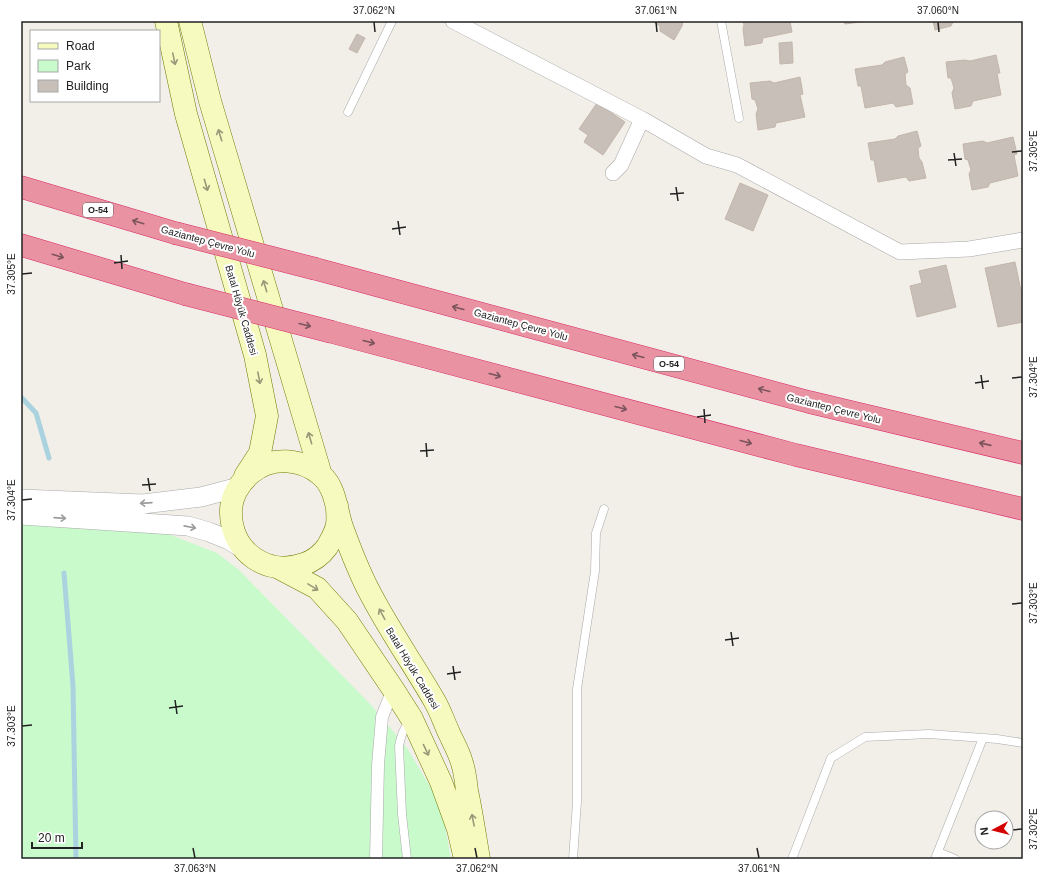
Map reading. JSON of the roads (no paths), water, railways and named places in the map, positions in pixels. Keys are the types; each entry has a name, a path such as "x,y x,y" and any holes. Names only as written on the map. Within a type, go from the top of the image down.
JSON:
{"highway":[{"name":"Gaziantep Çevre Yolu","path":"21,187 175,233 316,269 802,400 1023,453"},
{"path":"21,245 186,294 796,455 1023,509"}],"main road":[{"name":"Batal Höyük Caddesi","path":"166,21 186,114 255,355 267,416 260,453 234,494 231,512 233,529 240,544 250,556 264,564 279,568 317,588 347,621 412,719 441,782 458,829 465,859"},
{"name":"Batal Höyük Caddesi","path":"190,21 210,101 321,475"},
{"name":"Batal Höyük Caddesi","path":"241,483 256,468 273,462 290,461 307,466 321,475 332,489 349,547 365,582 387,624 435,702 462,762 479,859"},
{"name":"Batal Höyük Caddesi","path":"279,568 295,567 310,562 323,552 332,539 337,523 337,506"}],"street":[{"path":"453,21 642,119 706,156 737,166 900,252 969,250 1023,240"},
{"path":"613,174 621,165 642,119"},
{"path":"21,499 143,504 201,497 241,483"},
{"path":"21,515 188,526 229,540 244,549"},
{"path":"376,859 378,765 382,717 393,689"}],"lane":[{"path":"348,112 392,21"},
{"path":"721,21 739,118"},
{"path":"573,859 577,802 577,689 595,571 596,533 604,509"},
{"path":"408,859 402,814 399,746 400,737 404,728 412,719"},
{"path":"792,859 832,758 865,737 929,734 997,739 1023,743"},
{"path":"955,859 936,855 983,738"}],"waterway":[{"path":"21,397 36,413 49,458"},
{"path":"64,573 73,686 76,859"}]}
